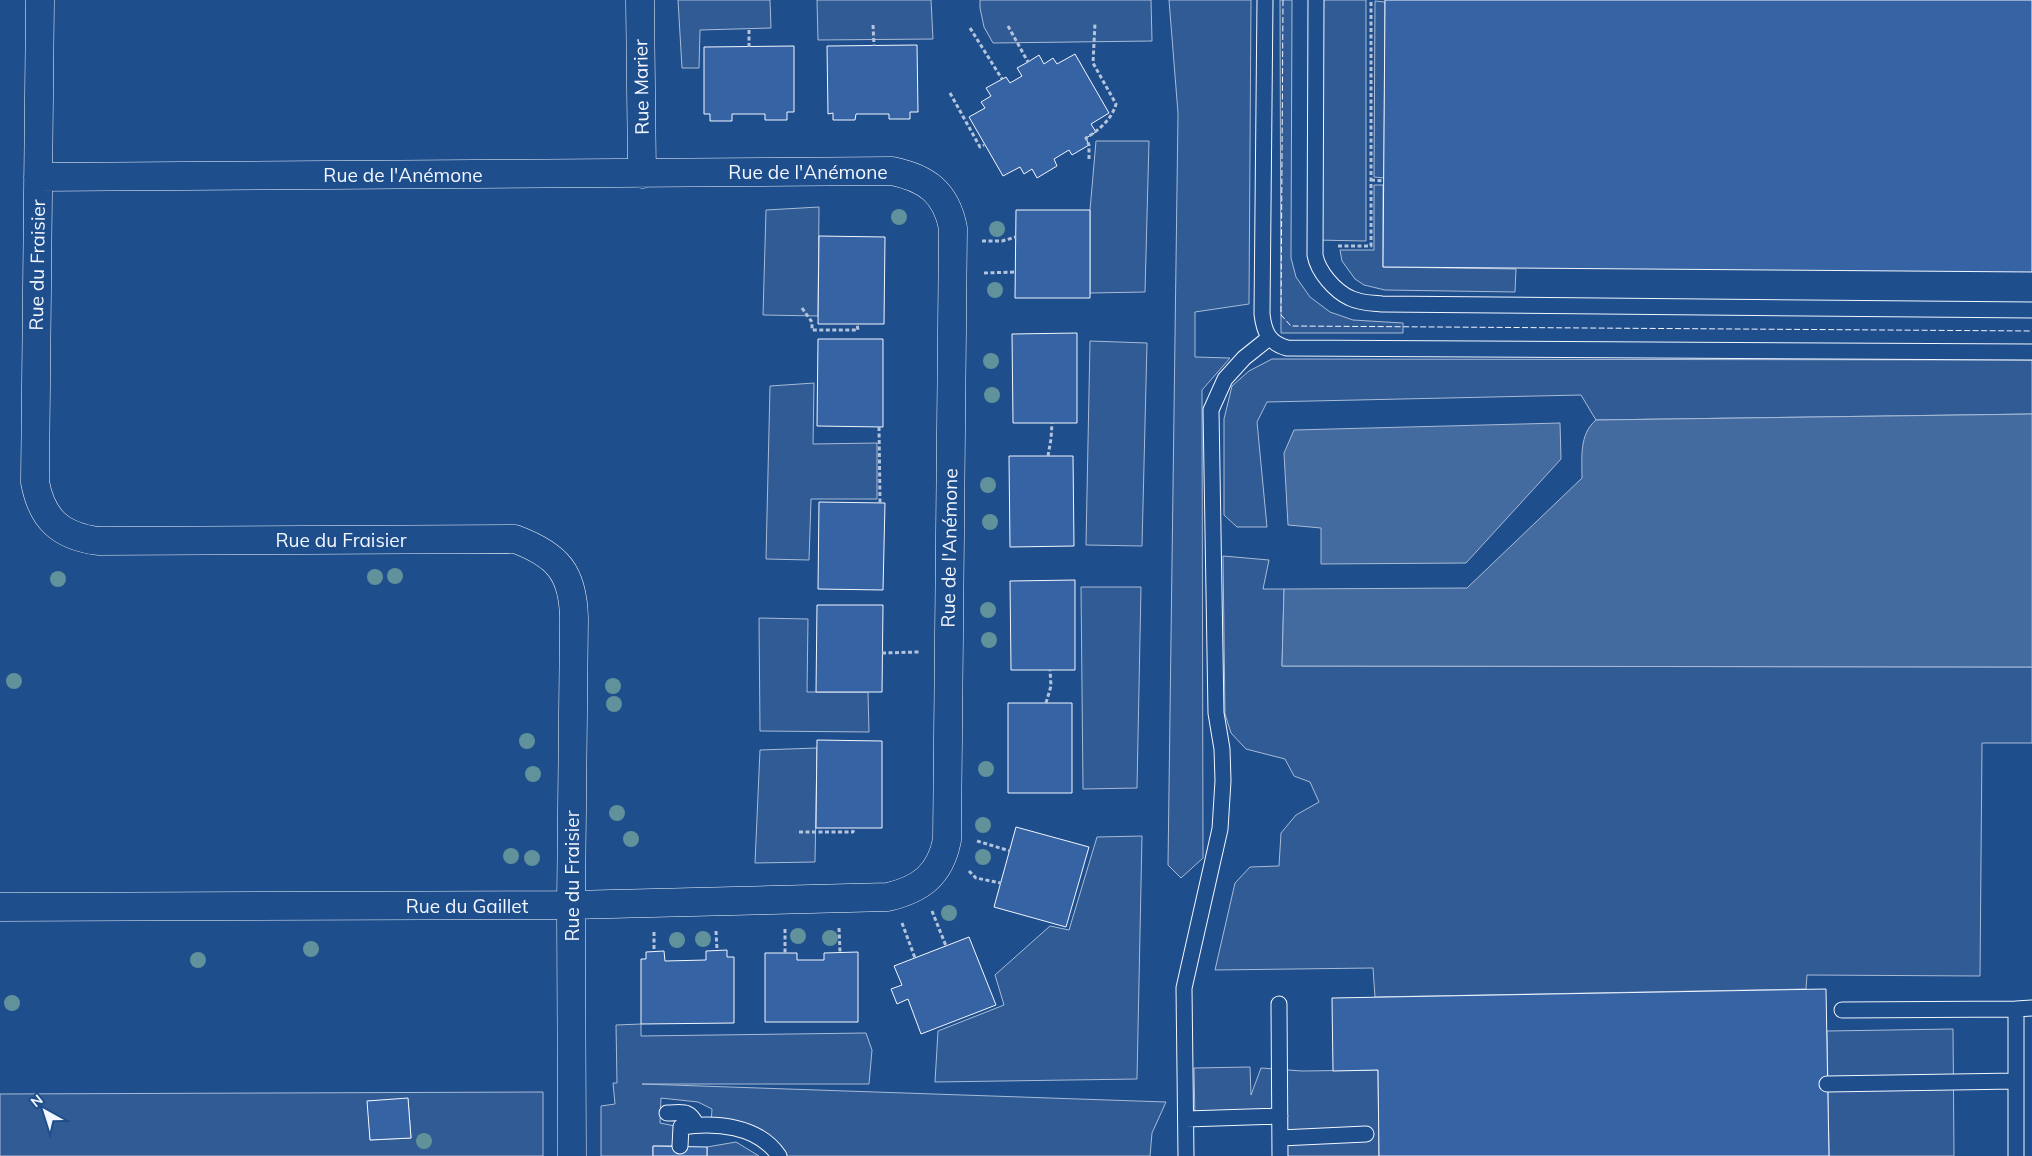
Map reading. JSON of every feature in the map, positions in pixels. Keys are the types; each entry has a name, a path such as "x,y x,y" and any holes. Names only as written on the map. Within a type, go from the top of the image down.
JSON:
{"street":[{"name":"Rue du Fraisier","path":"40,0 35,482 37,495 44,511 53,522 66,533 82,539 98,541 516,539 535,546 568,577 573,596 572,1156"},
{"name":"Rue Marier","path":"640,0 642,174"},
{"name":"Rue de l'Anémone","path":"38,177 642,174 892,170 919,178 930,186 948,208 953,228 947,840 944,854 929,878"},
{"name":"Rue du Gaillet","path":"0,907 571,905 888,897 902,895 929,878"}],"lane":[{"path":"1265,0 1262,314 1263,328 1269,338 1278,346 1287,348 2032,352"},
{"path":"1316,0 1315,255 1316,262 1327,279 1349,298 1362,302 1410,304 2032,310"},
{"path":"1186,1156 1184,988 1220,829 1224,781 1222,749 1216,713 1212,410 1225,379 1244,358 1269,338"},
{"path":"1279,1004 1280,1156"},
{"path":"1842,1010 2032,1008"},
{"path":"2016,1009 2016,1156"},
{"path":"1827,1084 2016,1081"},
{"path":"667,1113 688,1113 693,1117 696,1124"},
{"path":"1186,1119 1280,1116"},
{"path":"680,1146 681,1127 696,1124 723,1125 750,1132 779,1156"},
{"path":"1280,1138 1366,1134"}],"path":[{"path":"1342,246 1371,246 1371,0"},
{"path":"1089,159 1089,145 1086,138 1096,132 1113,114 1116,104 1092,63 1095,23"},
{"path":"873,25 874,46"},
{"path":"1008,26 1028,62"},
{"path":"749,28 749,46"},
{"path":"970,28 1002,79"},
{"path":"950,93 980,147 984,144"},
{"path":"1371,180 1384,180"},
{"path":"802,308 812,322 812,330 858,330 857,324"},
{"path":"1048,456 1052,423"},
{"path":"879,427 880,503"},
{"path":"882,653 948,652"},
{"path":"1046,703 1051,686 1050,670"},
{"path":"799,832 853,832 854,828"}],"shaded area":[{"path":"678,0 770,0 771,28 700,30 699,68 682,68"},
{"path":"817,0 931,0 933,39 818,40"},
{"path":"980,0 1151,0 1152,41 993,43 984,27"},
{"path":"1169,0 1251,0 1249,304 1195,312 1195,357 1230,358 1202,390 1203,858 1181,878 1168,865 1178,113"},
{"path":"1280,0 1292,0 1291,258 1296,277 1310,297 1330,312 1353,320 1403,323 1403,333 1281,333"},
{"path":"1316,0 1366,0 1366,241 1315,240"},
{"path":"1375,1 1385,2 1384,178 1374,177"},
{"path":"1096,141 1149,141 1145,292 1090,293 1090,210"},
{"path":"1374,185 1383,185 1383,267 1516,269 1515,292 1385,290 1364,285 1355,279 1342,261 1340,250 1374,250"},
{"path":"819,207 818,316 763,315 766,210"},
{"path":"1090,341 1147,343 1142,546 1086,545"},
{"path":"1272,359 2032,360 2032,414 1596,420 1581,395 1267,402 1257,422 1267,527 1237,527 1224,515 1224,419 1232,386 1249,371"},
{"path":"814,383 813,444 877,443 877,499 811,499 809,560 766,559 770,386"},
{"path":"2032,414 2032,667 1282,666 1284,589 1467,588 1582,478 1584,439 1596,420"},
{"path":"1560,423 1561,459 1466,563 1321,564 1321,528 1288,525 1284,453 1294,430"},
{"path":"1223,556 1269,560 1263,589 1284,589 1282,666 2032,667 2032,743 1982,743 1980,976 1807,975 1806,989 1375,997 1373,968 1215,970 1235,883 1250,867 1279,866 1281,833 1296,815 1319,802 1310,782 1294,776 1285,759 1246,749 1231,733 1225,714"},
{"path":"1081,587 1141,587 1137,788 1083,789"},
{"path":"759,618 808,619 807,692 868,692 869,732 760,731"},
{"path":"817,748 815,862 755,863 760,750"},
{"path":"1142,836 1137,1079 935,1082 938,1031 1004,1005 995,975 1050,926 1069,930 1097,837"},
{"path":"641,1024 641,1036 866,1033 872,1050 869,1084 642,1084 1166,1102 1152,1133 1150,1156 779,1156 775,1150 711,1124 712,1109 698,1102 661,1098 660,1123 675,1126 672,1146 653,1146 653,1156 601,1156 601,1106 615,1104 613,1083 617,1083 616,1025"},
{"path":"1953,1029 1954,1156 1829,1156 1827,1031"},
{"path":"1250,1067 1251,1095 1261,1068 1302,1071 1378,1070 1379,1156 1280,1156 1280,1117 1195,1119 1194,1068"},
{"path":"543,1092 543,1156 0,1156 0,1094","holes":["408,1099 411,1138 370,1140 368,1101"]},
{"path":"736,1142 759,1156 707,1156 707,1147"}],"building":[{"path":"1385,0 2032,0 2032,272 1383,267"},
{"path":"917,45 918,112 910,112 910,119 889,119 889,114 856,114 855,120 833,120 833,113 828,114 827,46"},
{"path":"794,46 794,112 787,112 787,120 765,120 765,114 732,114 732,121 710,121 710,114 704,114 704,47"},
{"path":"1075,54 1109,113 1091,124 1096,132 1086,138 1089,145 1072,155 1069,150 1054,159 1057,166 1037,178 1032,169 1024,174 1020,167 1003,176 969,117 985,108 981,102 991,96 986,88 1006,77 1010,83 1022,76 1017,68 1039,55 1044,64 1053,58 1057,64"},
{"path":"1016,210 1090,210 1090,298 1015,298"},
{"path":"819,236 885,237 884,324 818,324"},
{"path":"1077,333 1077,423 1013,423 1012,334"},
{"path":"818,339 883,339 883,427 817,426"},
{"path":"1009,456 1073,456 1074,546 1010,547"},
{"path":"819,502 885,503 883,590 818,589"},
{"path":"1075,580 1075,670 1011,670 1010,581"},
{"path":"817,605 883,605 882,692 816,692"},
{"path":"1008,703 1072,703 1072,793 1008,793"},
{"path":"817,740 882,741 882,828 816,828"},
{"path":"1016,827 1089,847 1066,927 994,907"},
{"path":"969,937 996,1005 921,1034 908,999 897,1004 891,989 902,985 894,966"},
{"path":"727,950 727,957 734,957 734,1023 641,1024 641,959 646,959 646,952 664,951 665,961 706,960 706,951"},
{"path":"858,952 858,1022 765,1022 765,953 797,953 797,960 824,960 824,953"},
{"path":"1826,989 1829,1156 1379,1156 1378,1070 1333,1071 1332,998"},
{"path":"408,1098 411,1138 370,1140 367,1101"},
{"path":"653,1146 707,1147 707,1156 653,1156"}],"fence":[{"path":"1283,0 1281,315 1291,326 2032,331"}]}
